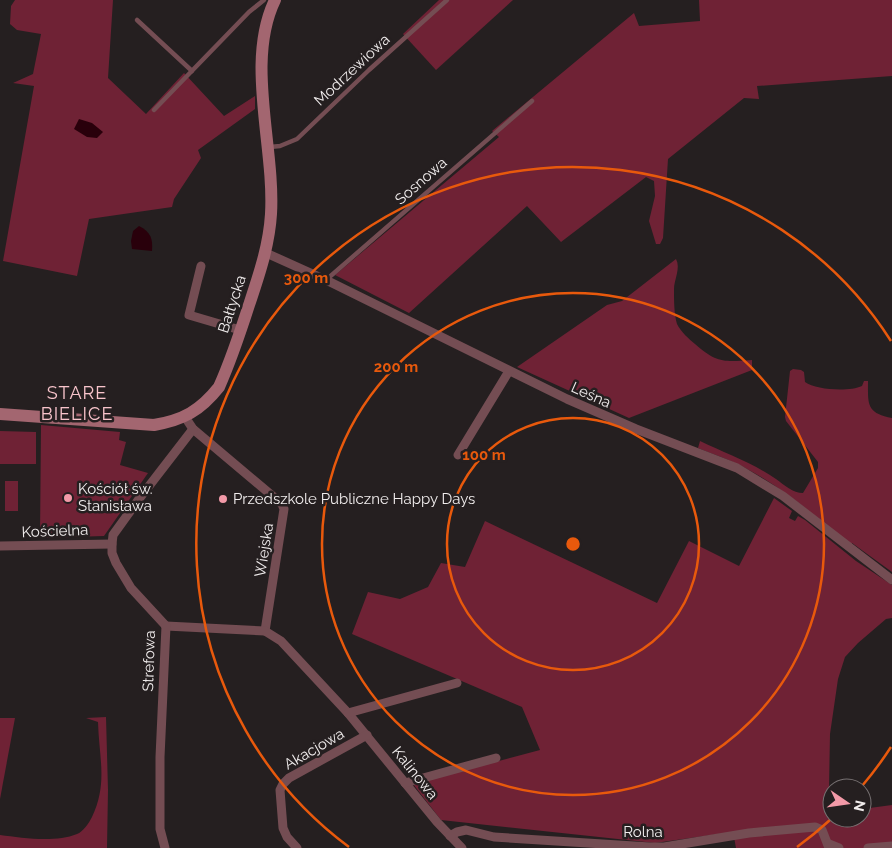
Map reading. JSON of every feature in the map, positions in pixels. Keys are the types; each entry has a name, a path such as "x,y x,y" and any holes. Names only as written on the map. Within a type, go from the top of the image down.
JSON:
{"street":[{"name":"Bałtycka","path":"0,414 143,426 171,422 185,417 209,399 219,387 266,253 271,208 261,67 269,2"},
{"name":"Leśna","path":"266,253 326,280 567,399 629,426 737,468 783,496 892,580"},
{"path":"201,266 189,315 240,330"},
{"path":"458,455 509,371"},
{"name":"Wiejska","path":"185,417 193,429 279,500 284,509 266,631"},
{"path":"112,544 113,535 134,505 193,429"},
{"name":"Kościelna","path":"0,546 112,544"},
{"name":"Strefowa","path":"112,544 112,553 116,563 131,588 166,626 162,686 160,793 160,829 165,848"},
{"path":"166,626 266,631"},
{"name":"Kalinowa","path":"266,631 281,641 348,713 405,783 462,848"},
{"path":"348,713 457,683"},
{"name":"Akacjowa","path":"297,848 286,837 283,828 280,790 283,784 289,778 367,735"},
{"path":"405,783 496,758"},
{"name":"Rolna","path":"450,836 466,830 494,838 650,847 749,833 815,827 822,830 829,846"},
{"path":"829,846 839,848"},
{"path":"868,848 892,846"}],"lane":[{"name":"Modrzewiowa","path":"268,148 280,146 297,139 368,70 447,0"},
{"path":"154,110 249,12 269,2"},
{"path":"137,20 192,71"},
{"name":"Sosnowa","path":"326,280 532,101"}],"shaded area":[{"path":"15,0 113,0 108,78 146,114 184,73 224,116 255,96 255,109 198,150 201,158 174,199 172,207 89,219 77,276 3,261 34,86 13,83 33,74 41,34 17,30 10,24 11,6"},
{"path":"439,0 513,0 436,70 403,34"},
{"path":"699,0 892,0 892,76 757,86 759,99 744,98 668,159 663,238 660,244 656,244 649,221 655,196 654,181 646,177 561,242 527,206 409,313 335,275 499,137 492,131 634,13 639,26 700,21"},
{"path":"79,119 92,123 103,132 97,138 87,137 74,129"},
{"path":"139,226 150,236 152,251 132,249 133,231"},
{"path":"676,259 678,266 674,285 674,302 676,320 679,327 685,335 709,355 727,361 752,360 752,370 629,418 517,367 607,305 622,301"},
{"path":"793,369 804,372 805,382 817,387 849,389 862,386 864,381 868,381 870,406 877,413 892,418 892,572 852,543 852,546 801,505 761,477 735,463 698,448 700,441 739,458 767,473 792,490 803,493 818,468 818,462 786,421 790,371"},
{"path":"41,425 120,432 119,440 126,442 120,465 148,473 104,536 40,538"},
{"path":"0,431 36,432 36,464 0,464"},
{"path":"5,481 18,481 18,511 5,511"},
{"path":"774,498 792,511 789,518 795,521 798,516 805,520 856,561 892,585 892,618 886,619 845,657 838,679 830,734 829,778 822,778 822,828 872,828 872,808 892,805 892,848 736,848 733,832 655,843 441,820 413,784 540,750 522,707 352,634 368,592 400,599 428,587 441,563 465,567 485,521 657,603 689,541 739,566"},
{"path":"106,717 107,848 0,848 0,835 49,839 68,837 77,834 86,827 97,805 100,793 101,770 98,722 86,718"},
{"path":"0,718 15,718 0,799"}],"place":[{"name":"Kościół św. Stanisława","path":"68,498"},
{"name":"Przedszkole Publiczne Happy Days","path":"223,499"}],"district":[{"name":"STARE BIELICE","path":"77,402"}]}
